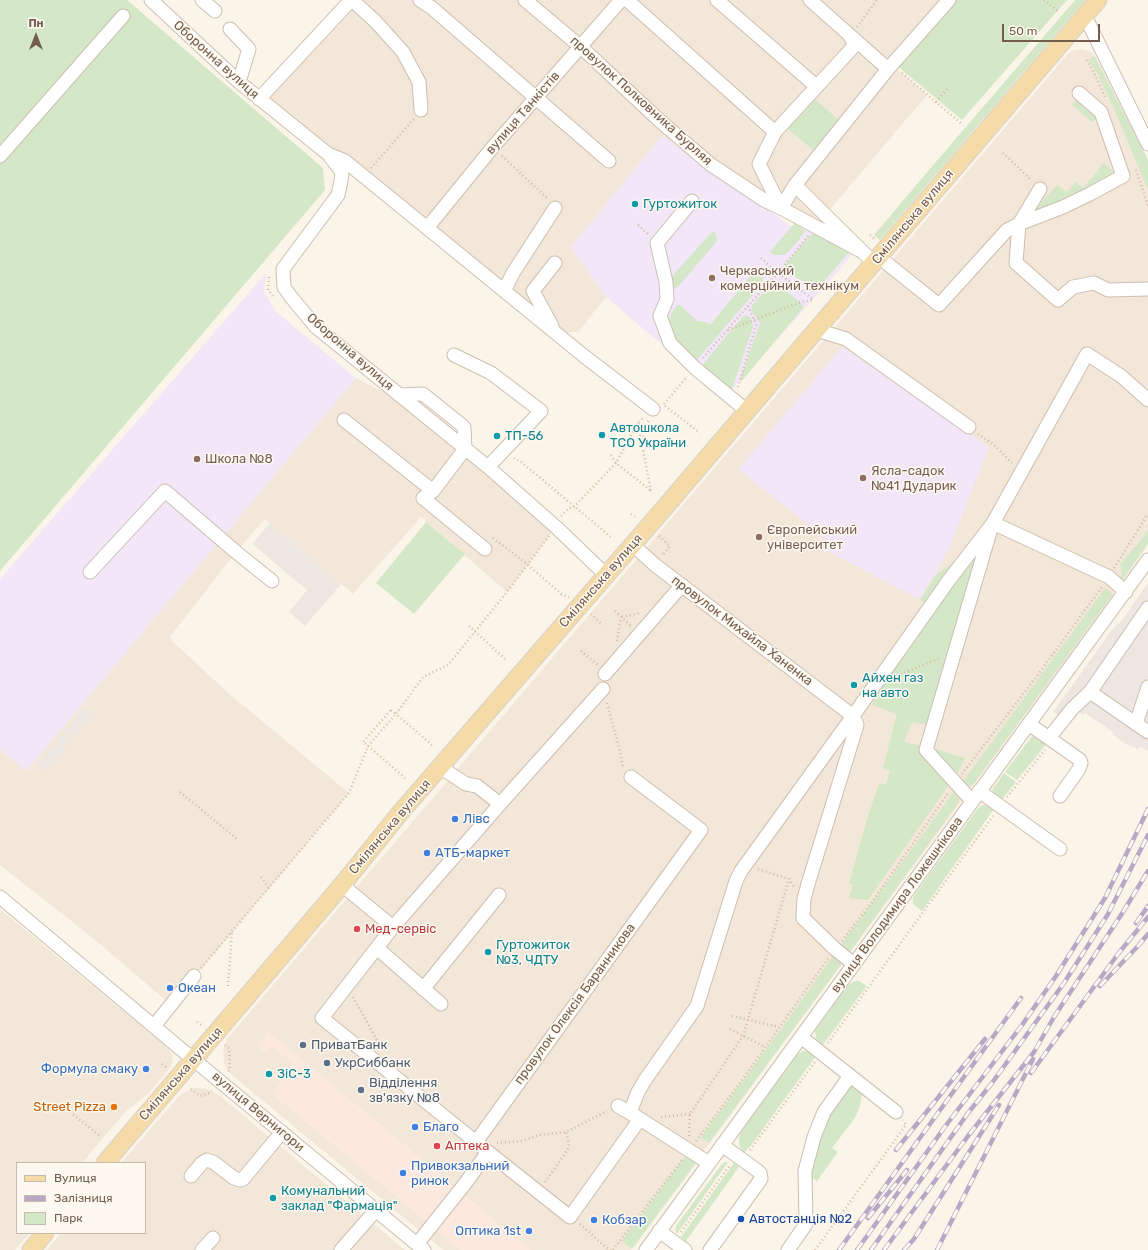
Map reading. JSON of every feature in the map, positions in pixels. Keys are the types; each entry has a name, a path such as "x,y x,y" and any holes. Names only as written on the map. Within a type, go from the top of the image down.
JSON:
{"main road":[{"name":"Смілянська вулиця","path":"106,1162 342,885 400,813 817,330 1098,0"},
{"path":"31,1250 44,1234"}],"street":[{"name":"Оборонна вулиця","path":"151,0 239,82 328,154 342,172 338,195 283,269 284,287 291,298 316,326 488,467 556,527 606,575"},
{"path":"202,0 215,11"},
{"path":"259,99 352,0 376,22 403,52 419,82 421,110"},
{"path":"420,0 432,8 609,161"},
{"name":"провулок Полковника Бурляя","path":"525,0 581,47 660,121 710,164 764,200 782,208 859,250"},
{"name":"вулиця Танкістів","path":"427,228 493,147 621,0"},
{"path":"627,0 775,132"},
{"path":"717,0 816,86"},
{"path":"810,0 850,36 890,67"},
{"path":"782,208 795,185 890,67 949,0"},
{"path":"0,156 123,16"},
{"path":"1085,16 1148,144"},
{"path":"230,29 249,49 239,82"},
{"path":"782,208 759,164 775,132 854,45 850,36"},
{"path":"795,185 859,250 876,260 939,305 1007,230 1064,207 1123,176 1101,112 1079,93"},
{"path":"328,154 345,161 365,176 584,356 658,407"},
{"path":"1040,189 1019,224 1016,262 1058,300 1073,287 1094,283 1108,290 1148,289"},
{"path":"692,201 657,243 666,282 668,299 660,316 670,343 696,368 747,411"},
{"path":"504,291 512,273 555,208"},
{"path":"555,263 533,291 556,333"},
{"path":"817,330 846,339 969,427"},
{"path":"604,689 500,804 393,927 322,1018 570,1217 635,1116 638,1092 645,1080 697,1006 736,881 747,862 949,580 993,523 1087,354 1121,376 1148,400"},
{"path":"454,355 491,373 541,411 488,467"},
{"path":"344,420 433,490"},
{"path":"465,449 433,490 422,498 485,549"},
{"path":"90,572 165,490 236,552 272,581"},
{"path":"993,523 1109,577 1126,592"},
{"path":"993,523 953,654 926,750 955,783 976,796 1000,806 1060,849"},
{"name":"провулок Михайла Ханенка","path":"632,545 853,716"},
{"name":"вулиця Володимира Ложешнікова","path":"646,1250 1148,560"},
{"path":"605,673 682,585"},
{"path":"1051,739 1072,709 1090,692 1148,608"},
{"path":"1136,724 1148,687"},
{"path":"1090,692 1148,732"},
{"path":"853,716 857,725 804,900 803,918 835,949 854,964"},
{"path":"1029,724 1078,758 1081,763 1080,769 1060,796"},
{"path":"440,767 466,784 477,786 500,804"},
{"name":"провулок Олексія Баранникова","path":"476,1142 701,830 631,777"},
{"path":"342,885 393,927"},
{"path":"423,989 500,895"},
{"name":"вулиця Вернигори","path":"0,897 421,1247"},
{"path":"376,948 441,1004"},
{"path":"154,1026 194,976"},
{"path":"801,1037 896,1112"},
{"path":"788,1250 806,1224 805,1171 814,1137 824,1112 850,1076"},
{"path":"618,1106 709,1163"},
{"path":"191,1176 202,1163 208,1160 213,1162 234,1178 240,1180 282,1132"},
{"path":"710,1250 761,1179 758,1171 722,1145"},
{"path":"421,1247 488,1152"},
{"path":"341,1250 376,1210"},
{"path":"659,1231 685,1250"},
{"path":"202,1250 213,1238"}],"path":[{"path":"850,36 877,0"},
{"path":"1044,0 1059,12"},
{"path":"890,67 936,102 963,125"},
{"path":"936,102 948,88"},
{"path":"365,176 421,110"},
{"path":"493,147 547,198 555,208"},
{"path":"1003,152 1040,189"},
{"path":"194,976 348,792 368,746 396,714 423,677 448,664 476,632 556,527 560,518 568,508 574,507 616,463 638,423 658,407 696,368 816,227"},
{"path":"727,331 801,302 814,300 761,258"},
{"path":"270,274 268,290 274,296"},
{"path":"736,392 756,325 748,306"},
{"path":"658,407 700,434"},
{"path":"643,444 645,429 658,407"},
{"path":"611,455 616,463 651,492 638,423"},
{"path":"969,427 994,445 1021,472"},
{"path":"500,454 507,454 520,461 611,537"},
{"path":"631,514 638,519"},
{"path":"570,1217 586,1228 593,1236 612,1250 689,1151 835,949 872,902 955,783 1037,676 1109,577 1148,514"},
{"path":"490,535 527,564 561,594 573,598"},
{"path":"657,535 670,546"},
{"path":"615,611 621,617"},
{"path":"590,614 603,625"},
{"path":"469,626 505,659"},
{"path":"581,651 605,673"},
{"path":"896,676 921,664 953,654"},
{"path":"604,689 623,767 631,777"},
{"path":"405,778 363,742 391,710 432,745"},
{"path":"373,723 377,726"},
{"path":"749,1152 1000,806 1051,739"},
{"path":"180,792 237,839"},
{"path":"747,862 753,867 789,879 804,900"},
{"path":"261,877 269,888"},
{"path":"689,1151 690,1114 743,1036 789,879"},
{"path":"228,986 232,931"},
{"path":"347,986 384,1054"},
{"path":"732,1016 779,1028"},
{"path":"197,1022 204,1028"},
{"path":"730,1029 765,1047"},
{"path":"225,1045 229,1048 230,1070 228,1071"},
{"path":"162,1064 168,1070"},
{"path":"191,1089 200,1096 212,1091"},
{"path":"488,1152 493,1145 499,1142 510,1143 522,1141 539,1135 566,1132 618,1106"},
{"path":"70,1112 100,1136"},
{"path":"815,1250 906,1125 896,1112"},
{"path":"635,1116 690,1114"},
{"path":"538,1192 567,1151 569,1144 566,1132"},
{"path":"679,1236 731,1162"}],"shaded area":[{"path":"351,0 949,0 892,65 927,95 815,227 662,136 571,247 606,297 578,332 556,333 259,99"},
{"path":"1083,49 1091,52 1095,56 1148,160 1148,545 1091,625 631,1250 443,1250 232,1075 224,1063 223,1052 227,1039 1067,55 1072,51"},
{"name":"Черкаський комерційний технікум","path":"662,136 763,204 788,225 814,232 853,250 848,260 729,393 679,359 606,297 571,247"},
{"name":"Школа №8","path":"266,273 264,291 275,311 356,378 26,771 0,749 0,579"},
{"name":"Ясла-садок №41 Дударик","path":"842,347 989,447 949,549 935,575 919,599 826,550 830,542 738,469"},
{"path":"356,378 377,389 399,395 556,527 507,592 421,517 353,594 265,519 236,552 169,638 228,693 349,793 173,1003 163,998 94,939 0,865 0,749 26,771"},
{"path":"270,523 341,584 305,626 289,612 307,590 252,544"},
{"path":"1148,583 1148,751 1140,746 1138,749 1124,743 1112,734 1113,732 1085,713 1083,715 1075,710 1067,722 1053,712 1117,623 1119,624"},
{"path":"84,708 92,715 46,771 38,765"},
{"path":"0,909 163,1044 170,1051 173,1058 171,1067 149,1093 125,1112 83,1162 16,1162 16,1234 29,1234 15,1250 0,1250"},
{"name":"Привокзальний ринок","path":"268,1031 532,1250 460,1250 274,1096 278,1091 275,1089 292,1068 289,1066 292,1063 272,1046 265,1054 256,1046"},
{"path":"191,1089 208,1089 220,1096 405,1250 47,1250 60,1234 146,1234 146,1162 122,1162 180,1095"}],"green space":[{"path":"0,0 127,0 323,168 325,190 0,571"},
{"path":"955,0 1067,0 962,120 896,65"},
{"path":"1075,0 1085,0 880,240 874,235 940,157"},
{"path":"1094,55 1148,160 1148,190 1115,111 1097,73 1089,61"},
{"path":"812,97 841,122 815,152 786,127"},
{"path":"1077,100 1097,118 1092,122 1072,105"},
{"path":"1104,163 1113,171 1113,176 1035,214 1034,211 1057,185 1067,192 1076,182 1083,188"},
{"path":"795,223 805,231 798,241 785,255 774,255 770,252"},
{"path":"713,231 716,234 717,241 676,289 672,286 672,278 674,274"},
{"path":"814,233 851,250 814,293 804,285 805,283 800,279 799,280 785,267 785,265 809,236"},
{"path":"753,273 759,277 761,275 763,277 762,284 696,361 674,340 669,326 669,319 673,310 677,305 680,305 697,321 705,322 710,325"},
{"path":"772,282 776,283 801,303 803,308 741,382 740,379 760,323 751,310 752,306"},
{"path":"747,315 751,319 753,327 731,390 702,366 731,330 744,316"},
{"path":"426,522 465,554 414,614 376,583"},
{"path":"1148,530 1148,543 1121,582 1119,582 1122,574 1120,564 1143,538"},
{"path":"983,540 927,725 912,722 904,742 965,758 960,769 868,900 849,898 853,885 849,884 868,816 879,784 886,784 890,771 883,768 897,714 872,705 882,683 934,607 920,600 936,575"},
{"path":"1105,588 1113,594 973,785 967,786 961,784"},
{"path":"1032,736 1048,742 1017,780 1005,772"},
{"path":"1004,773 1016,782 1001,801 992,790"},
{"path":"956,789 959,801 956,806 849,953 840,946"},
{"path":"986,804 994,809 922,911 913,904 915,894 979,807"},
{"path":"836,952 841,965 709,1143 701,1137"},
{"path":"854,981 859,981 867,986 822,1046 816,1038 815,1031 847,986"},
{"path":"803,1051 807,1051 816,1056 744,1153 739,1144 739,1137 742,1130 798,1054"},
{"path":"850,1083 862,1093 860,1106 855,1118 832,1148 838,1152 817,1181 808,1175 824,1121"},
{"path":"687,1154 697,1162 632,1249 622,1241"},
{"path":"725,1162 728,1162 677,1234 675,1230 676,1226"},
{"path":"734,1163 739,1167 686,1241 681,1237"}],"railway":[{"path":"857,1250 944,1128 1022,1025 1056,976 1105,898 1148,809"},
{"path":"871,1250 968,1113 992,1083 1064,983 1108,914 1148,835"},
{"path":"884,1250 968,1136 1034,1052 1054,1017 1148,871"},
{"path":"1136,923 1148,906"},
{"path":"1031,1073 1118,954 1148,917"},
{"path":"1100,986 1148,934"},
{"path":"839,1250 1021,998"},
{"path":"896,1150 985,1039"},
{"path":"937,1250 1033,1059"},
{"path":"904,1250 914,1239 999,1105"},
{"path":"868,1218 907,1170"}],"place":[{"name":"Гуртожиток","path":"635,204"},
{"name":"Черкаський комерційний технікум","path":"712,278"},
{"name":"Автошкола ТСО України","path":"602,435"},
{"name":"ТП-56","path":"497,436"},
{"name":"Школа №8","path":"197,459"},
{"name":"Ясла-садок №41 Дударик","path":"863,478"},
{"name":"Європейський університет","path":"759,537"},
{"name":"Айхен газ на авто","path":"854,685"},
{"name":"Лівс","path":"455,819"},
{"name":"АТБ-маркет","path":"427,853"},
{"name":"Мед-сервіс","path":"357,929"},
{"name":"Гуртожиток №3, ЧДТУ","path":"488,952"},
{"name":"Океан","path":"170,988"},
{"name":"ПриватБанк","path":"303,1045"},
{"name":"УкрСиббанк","path":"327,1063"},
{"name":"Формула смаку","path":"146,1069"},
{"name":"ЗіС-3","path":"269,1074"},
{"name":"Відділення зв'язку №8","path":"361,1090"},
{"name":"Street Pizza","path":"114,1107"},
{"name":"Благо","path":"415,1127"},
{"name":"Аптека","path":"437,1146"},
{"name":"Привокзальний ринок","path":"403,1173"},
{"name":"Комунальний заклад \"Фармація\"","path":"273,1198"},
{"name":"Автостанція №2","path":"741,1219"},
{"name":"Кобзар","path":"594,1220"},
{"name":"Оптика 1st","path":"529,1231"}]}
